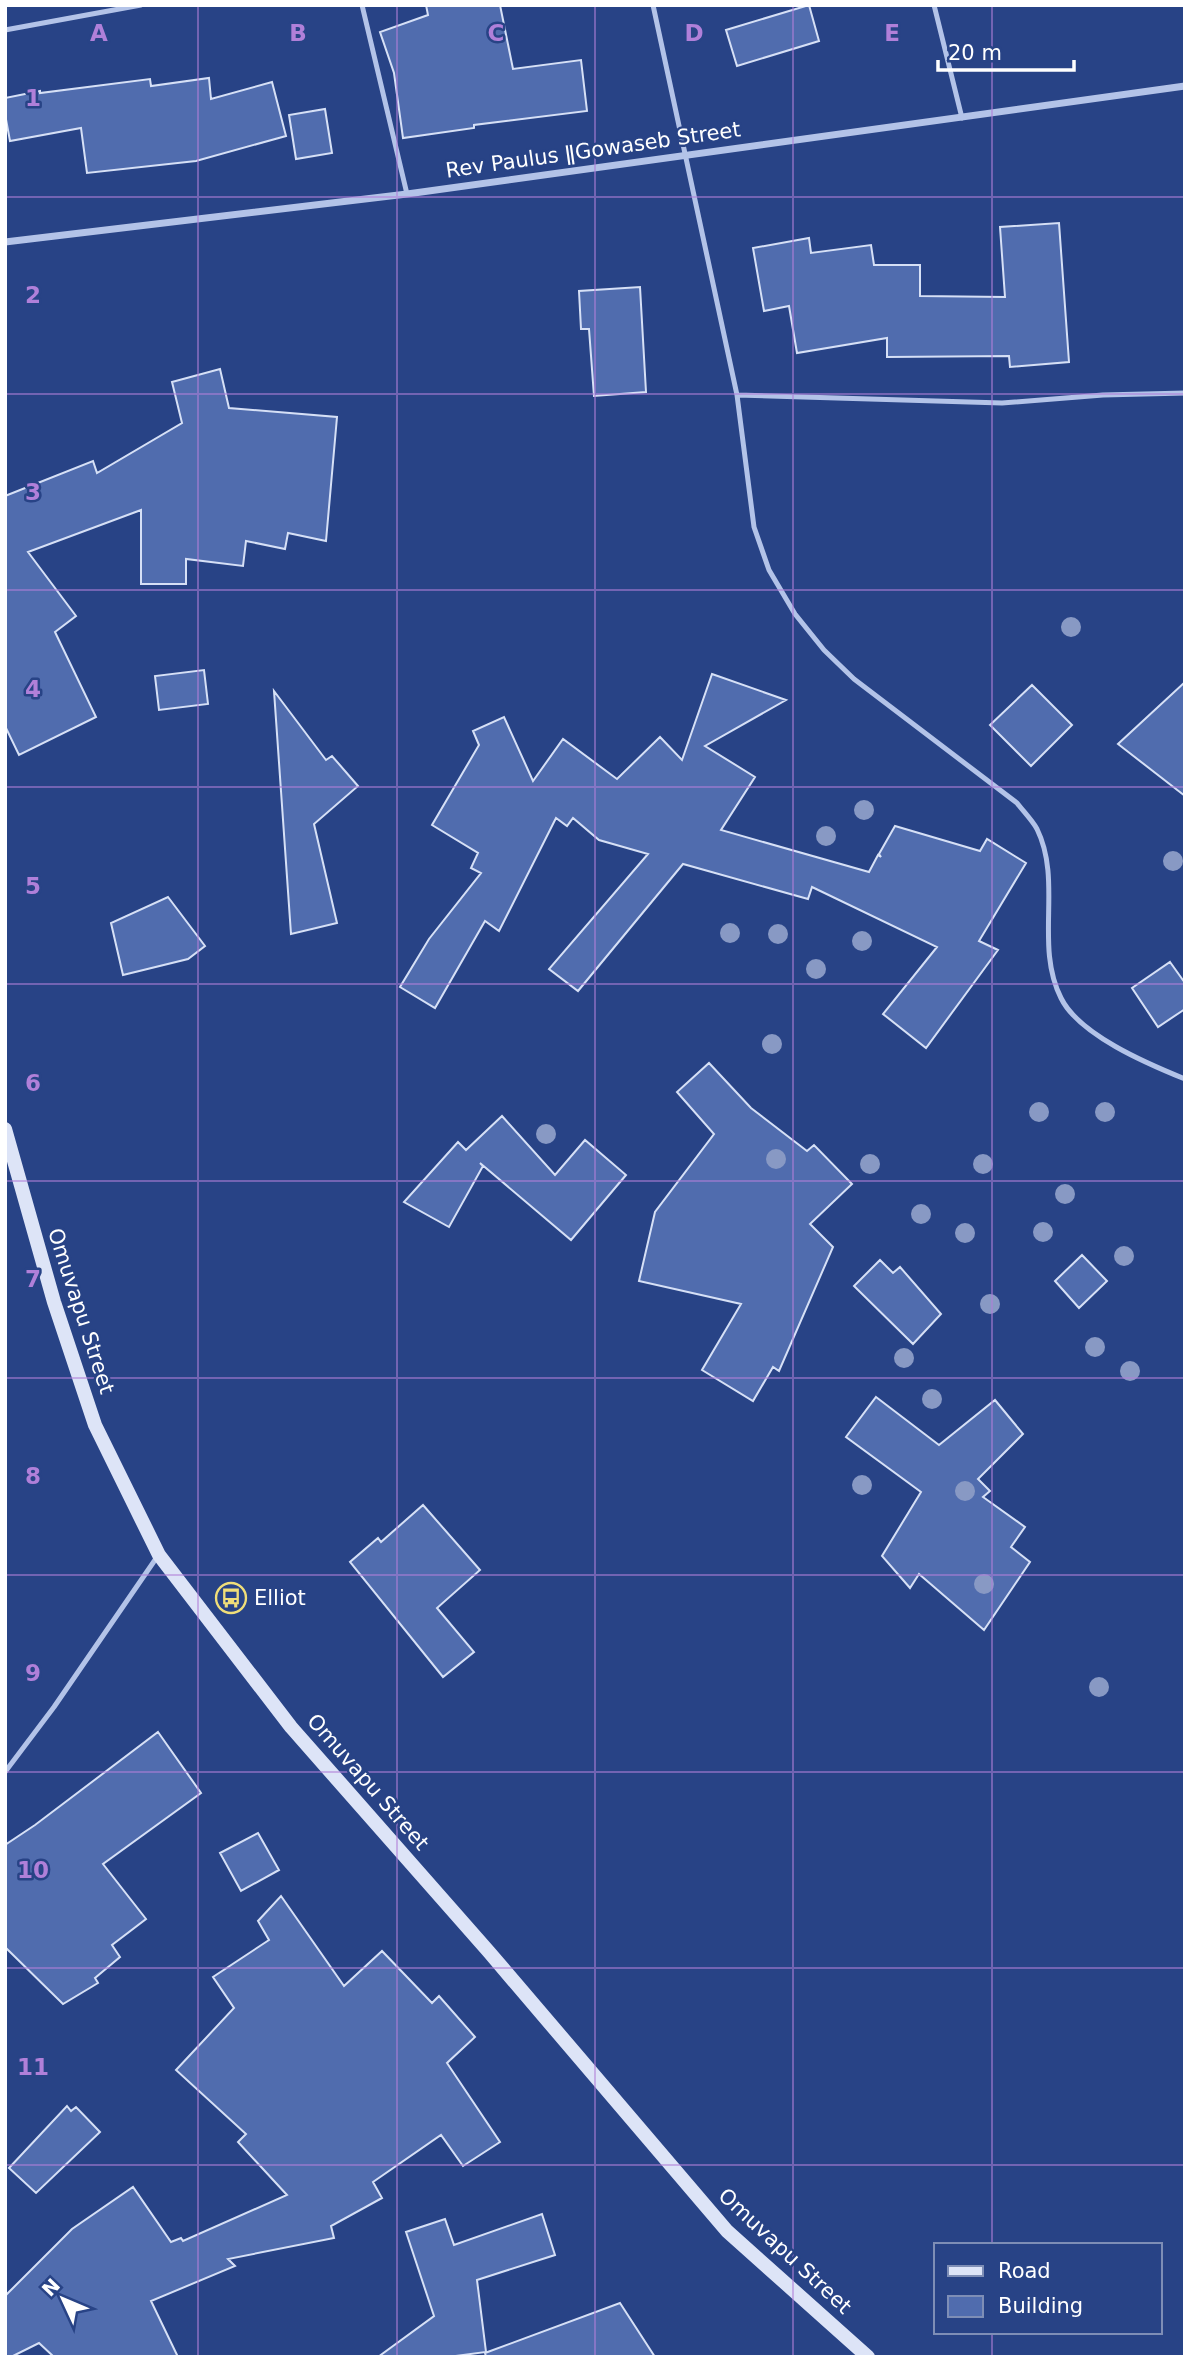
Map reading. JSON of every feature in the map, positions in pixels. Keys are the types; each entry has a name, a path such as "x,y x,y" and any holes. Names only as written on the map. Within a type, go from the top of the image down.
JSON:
{"street":[{"name":"Rev Paulus ǁGowaseb Street","path":"5,242 407,194 1185,86"},
{"name":"Omuvapu Street","path":"5,1129 54,1302 95,1425 159,1555 291,1727 498,1962 727,2231 868,2357"}],"lane":[{"path":"5,30 141,5"},
{"path":"362,5 407,194"},
{"path":"653,5 737,395 754,527 769,570 795,614 824,650 854,679 1017,803 1036,827 1046,854 1050,880 1051,972 1061,1000 1080,1021 1134,1058 1185,1079"},
{"path":"934,5 962,118"},
{"path":"737,395 1002,403 1103,395 1185,393"},
{"path":"5,1772 54,1707 159,1555"}],"building":[{"path":"426,5 500,5 513,69 581,60 587,111 474,125 474,128 403,138 394,73 380,32 428,15"},
{"path":"809,5 819,41 737,66 726,30"},
{"path":"209,78 211,99 272,82 286,136 196,161 87,173 81,128 10,141 5,98 40,91 150,79 151,86"},
{"path":"325,109 332,153 296,159 289,115"},
{"path":"1059,223 1069,362 1010,367 1009,356 887,357 887,338 797,353 789,306 764,311 753,248 809,238 811,253 871,245 874,265 920,265 920,296 1005,297 1000,227"},
{"path":"640,287 646,392 594,396 589,329 581,329 579,291"},
{"path":"220,369 229,408 337,417 326,541 288,533 285,549 246,541 243,566 186,559 186,584 141,584 141,510 28,552 76,616 55,632 96,717 19,755 5,726 5,496 93,461 97,473 182,423 172,382"},
{"path":"204,670 208,704 159,710 155,676"},
{"path":"712,674 786,700 705,746 755,777 721,830 869,872 878,855 881,857 879,854 895,826 980,851 987,839 1026,863 979,941 998,950 926,1048 883,1014 937,947 812,887 808,899 683,864 578,991 549,969 648,854 599,840 573,818 567,826 556,818 499,931 485,921 435,1008 400,987 429,939 481,873 471,868 478,853 432,825 479,745 473,731 504,717 533,781 563,739 617,779 660,737 682,760"},
{"path":"1185,682 1185,796 1118,744"},
{"path":"1032,685 1072,725 1031,766 990,725"},
{"path":"274,691 326,760 332,756 358,786 314,824 337,923 291,934"},
{"path":"168,897 205,946 188,959 123,975 111,923"},
{"path":"1170,962 1185,983 1185,1009 1158,1027 1132,988"},
{"path":"709,1063 751,1108 807,1151 814,1145 852,1184 810,1224 833,1247 779,1371 773,1367 753,1401 702,1370 741,1304 639,1281 655,1212 714,1134 677,1092"},
{"path":"502,1116 555,1175 585,1140 626,1175 571,1240 480,1163 483,1166 449,1227 404,1202 458,1142 466,1150"},
{"path":"1082,1255 1107,1281 1079,1308 1055,1281"},
{"path":"880,1260 893,1273 900,1267 941,1314 913,1344 854,1286"},
{"path":"876,1397 939,1445 995,1400 1023,1434 978,1479 990,1491 983,1497 1025,1527 1011,1547 1030,1562 984,1630 919,1574 910,1588 882,1556 921,1492 846,1437"},
{"path":"423,1505 480,1570 437,1608 474,1652 443,1677 350,1562 378,1538 381,1542"},
{"path":"158,1732 201,1793 103,1864 146,1919 112,1945 120,1957 95,1978 98,1983 63,2004 5,1947 5,1845"},
{"path":"258,1833 279,1870 241,1891 220,1853"},
{"path":"281,1896 344,1986 382,1951 432,2003 439,1996 475,2037 447,2063 500,2142 463,2166 441,2135 373,2182 382,2198 331,2226 334,2238 228,2259 235,2266 151,2301 178,2357 54,2357 39,2343 11,2357 5,2357 5,2296 72,2229 133,2187 171,2242 181,2238 183,2241 287,2195 238,2142 246,2134 176,2070 234,2008 213,1977 269,1940 258,1921"},
{"path":"67,2106 71,2111 76,2107 100,2132 36,2193 9,2168"},
{"path":"542,2214 555,2255 477,2280 486,2352 448,2357 378,2357 434,2316 406,2232 445,2219 454,2245"},
{"path":"620,2303 655,2357 486,2357 485,2353"}],"place":[{"name":"Elliot","path":"231,1598"}]}
